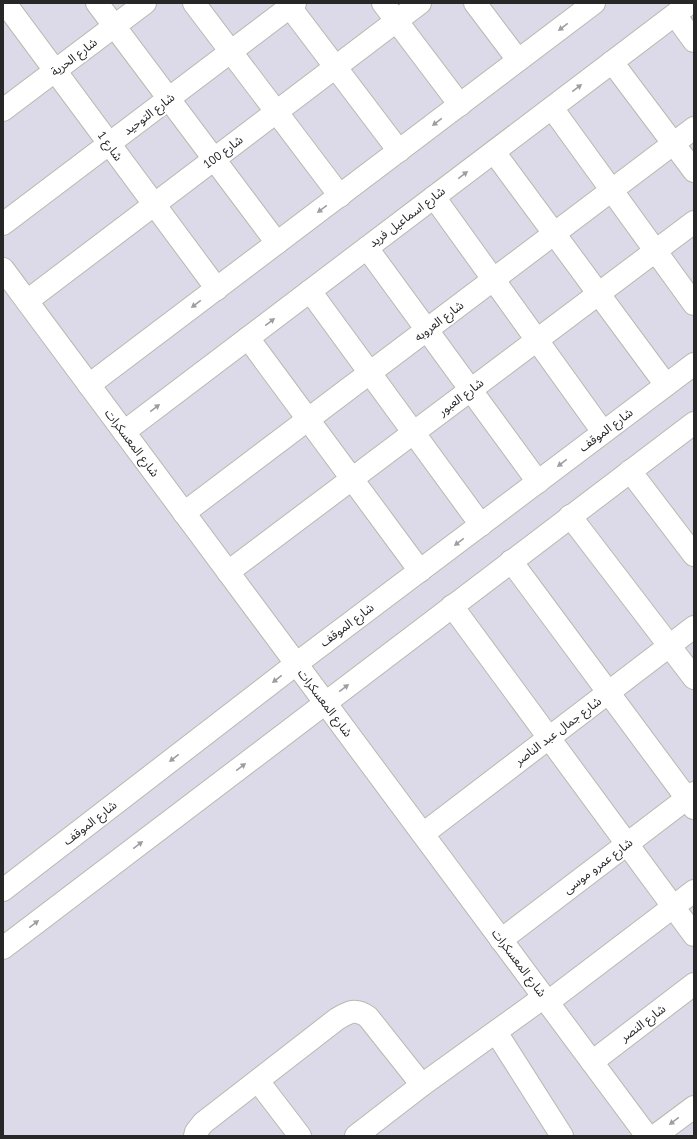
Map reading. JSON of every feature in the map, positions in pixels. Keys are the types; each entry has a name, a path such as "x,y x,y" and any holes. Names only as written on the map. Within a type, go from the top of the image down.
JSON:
{"street":[{"name":"شارع 1","path":"5,3 217,289"},
{"path":"97,3 277,243"},
{"name":"شارع الحرية","path":"3,110 145,3"},
{"path":"194,3 340,196"},
{"path":"384,3 460,104"},
{"name":"شارع 100","path":"27,301 420,3"},
{"path":"475,3 518,60"},
{"path":"290,4 335,67 399,151"},
{"name":"شارع التوحيد","path":"3,224 230,52 290,4"},
{"path":"89,385 518,60 582,7"},
{"path":"683,9 694,41"},
{"name":"شارع اسماعيل فريد","path":"124,432 683,9"},
{"path":"612,62 694,171"},
{"path":"552,108 694,304"},
{"name":"شارع العروبه","path":"184,513 694,128"},
{"path":"494,152 666,385"},
{"path":"434,197 603,432"},
{"name":"شارع العبور","path":"228,572 694,222"},
{"path":"367,248 538,482"},
{"name":"شارع المعسكرات","path":"3,269 647,1136"},
{"path":"310,291 481,524"},
{"path":"248,338 420,571"},
{"name":"شارع الموقف","path":"3,890 296,664 694,364"},
{"path":"3,948 570,516 693,425"},
{"path":"630,471 694,555"},
{"path":"570,516 694,678"},
{"path":"512,561 608,692 692,800"},
{"path":"452,606 694,934"},
{"name":"شارع جمال عبد الناصر","path":"423,834 694,627"},
{"name":"شارع عمرو موسى","path":"501,940 627,844 692,800"},
{"path":"366,1133 422,1085 496,1032 546,1000 694,890"},
{"name":"شارع النصر","path":"592,1062 694,984"},
{"path":"195,1136 196,1132 203,1123 349,1012 358,1012 368,1017 422,1085"},
{"path":"496,1032 562,1136"},
{"path":"258,1081 300,1136"},
{"path":"655,1136 694,1107"}]}
